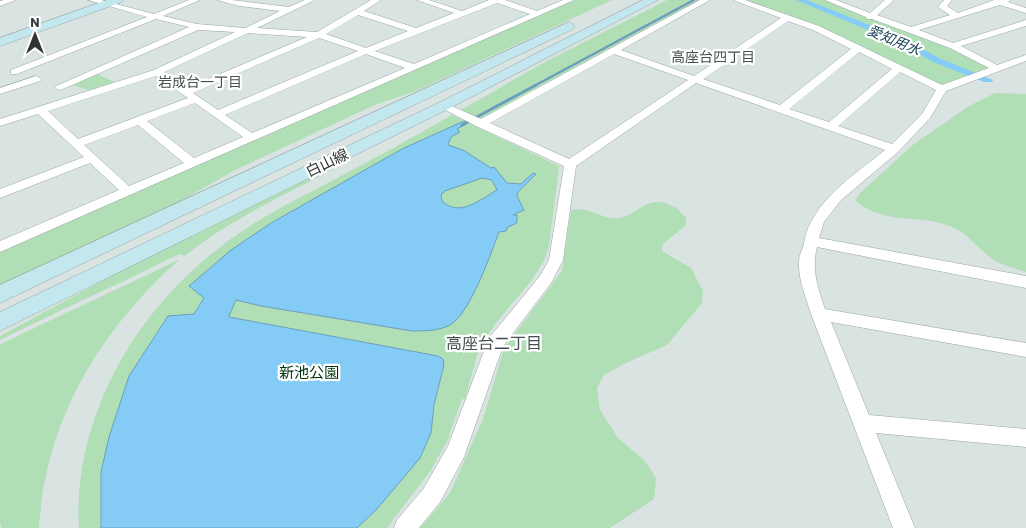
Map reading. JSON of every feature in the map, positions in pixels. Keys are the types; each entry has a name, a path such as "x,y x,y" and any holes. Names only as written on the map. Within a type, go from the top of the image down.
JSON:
{"street":[{"path":"0,4 12,0"},
{"path":"92,0 113,2 197,27 319,35 413,67"},
{"path":"0,91 36,79 14,72 196,0"},
{"path":"221,0 291,10"},
{"path":"239,4 250,0"},
{"path":"0,122 157,72 311,0"},
{"path":"186,92 319,35 377,0"},
{"path":"217,114 366,51 497,0 537,14"},
{"path":"0,247 570,0"},
{"name":"白山線","path":"0,296 625,0"},
{"name":"白山線","path":"0,322 443,106 652,0"},
{"path":"480,124 706,0"},
{"path":"737,0 788,17 858,48 942,89"},
{"path":"829,0 953,46 997,69"},
{"path":"870,16 890,0"},
{"path":"948,0 942,7 957,16"},
{"path":"425,1 462,13"},
{"path":"911,30 1001,1 1026,10"},
{"path":"0,42 113,2"},
{"path":"358,12 416,31"},
{"path":"404,528 432,495 457,450 494,343 546,279 556,260 570,164 788,17"},
{"path":"953,46 1026,23"},
{"path":"82,96 58,87 197,27"},
{"path":"782,109 858,48"},
{"path":"614,51 894,149"},
{"path":"904,528 819,314 808,280 806,260 810,241 817,221 836,197 894,149 926,116 942,89 1026,58"},
{"path":"831,126 899,68"},
{"path":"157,72 251,138"},
{"path":"76,144 196,99"},
{"path":"443,106 570,164"},
{"path":"39,109 128,192"},
{"path":"139,120 193,164"},
{"path":"0,194 92,158"},
{"path":"810,241 1026,282"},
{"path":"819,314 1026,350"},
{"path":"863,423 1026,438"}],"green space":[{"path":"574,0 612,0 416,91 377,104 235,170 174,205 0,286 0,252"},
{"path":"667,0 702,0 485,118 479,119 461,110 545,62"},
{"path":"744,0 824,0 936,42 987,68 939,84 824,29"},
{"path":"97,74 115,82 88,90 73,85"},
{"path":"995,93 1026,94 1026,272 996,261 964,234 947,225 889,216 866,208 855,201 860,193 914,144 969,106"},
{"name":"新池公園","path":"452,115 561,167 559,168 549,246 544,261 532,280 495,324 478,352 465,399 462,399 450,436 431,470 387,528 79,528 78,510 81,476 92,425 98,408 118,365 134,339 171,292 216,251 266,216"},
{"path":"349,157 353,157 246,215 185,256 179,254 0,340 0,336 128,267"},
{"path":"663,202 677,208 686,218 686,225 663,244 662,251 691,268 703,291 702,303 667,345 604,375 597,388 600,410 618,438 645,461 656,478 654,499 610,528 420,528 450,493 483,419 504,348 562,271 571,210 583,209 608,217 620,218 646,205"},
{"path":"178,260 125,316 102,347 82,380 65,415 52,451 43,489 39,528 2,528 0,523 0,345"}],"water":[{"name":"新池公園","path":"464,121 468,123 457,129 460,132 451,137 448,145 463,150 491,168 494,167 507,183 521,184 533,173 536,174 518,192 517,196 524,210 513,215 517,215 517,223 508,227 506,231 499,232 479,282 458,319 450,325 441,328 427,331 412,331 261,306 236,300 229,317 438,356 443,359 444,365 434,405 431,433 420,458 377,509 357,528 101,528 101,472 109,437 129,376 168,316 194,314 204,298 189,286 231,250 271,223 402,149","holes":["482,178 492,180 497,190 470,205 456,208 442,201 441,195 445,191"]}],"waterway":[{"path":"534,86 694,0"},
{"name":"愛知用水","path":"800,0 904,42 936,60 988,80"},
{"path":"462,125 536,85"}],"district":[{"name":"高座台四丁目","path":"713,57"},
{"name":"岩成台一丁目","path":"200,82"},
{"name":"高座台二丁目","path":"494,343"}]}
